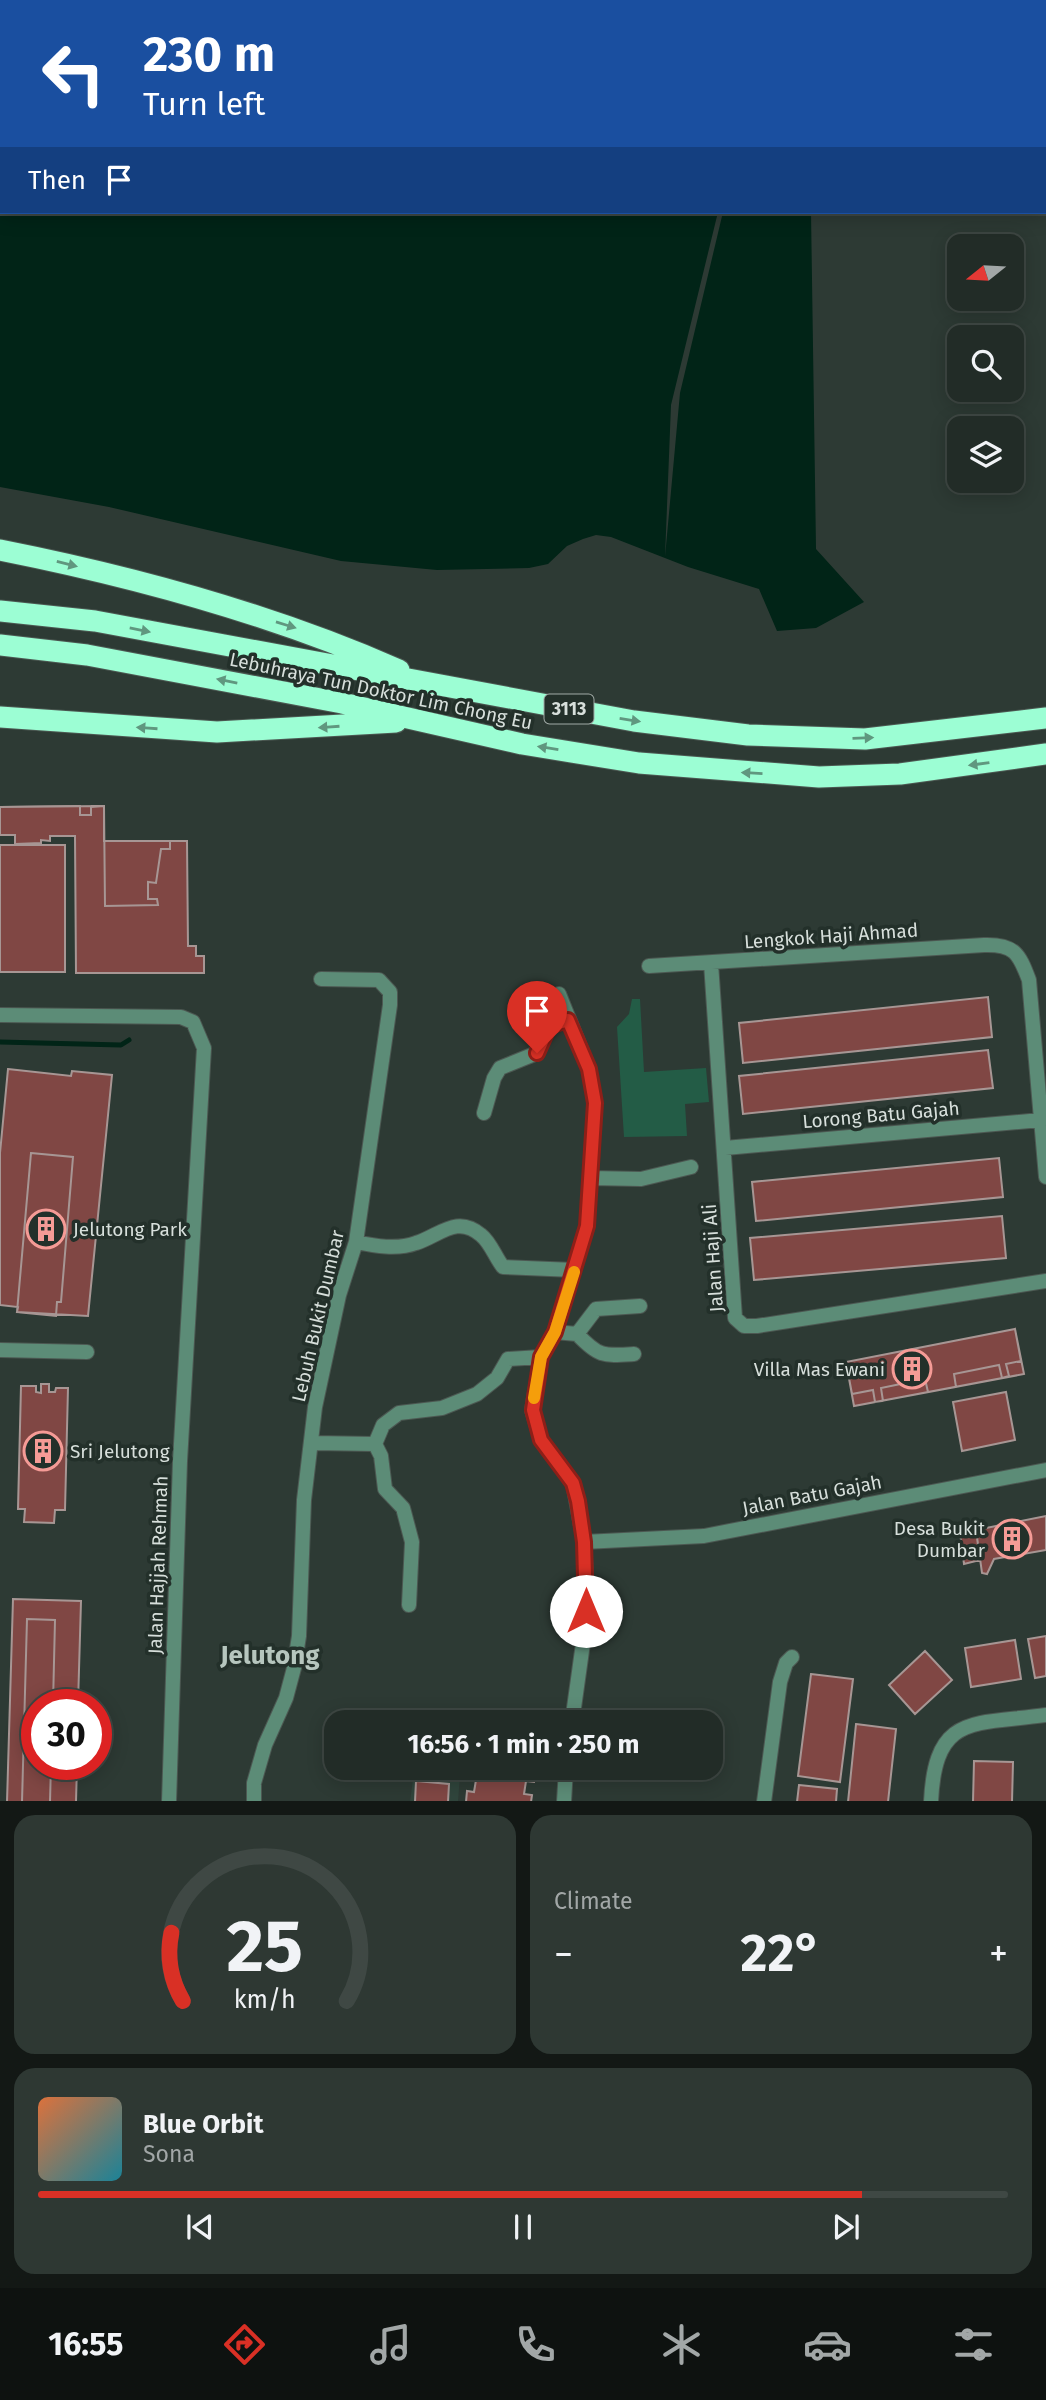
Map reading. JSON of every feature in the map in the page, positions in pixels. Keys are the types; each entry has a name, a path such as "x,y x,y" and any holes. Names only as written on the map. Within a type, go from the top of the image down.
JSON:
{"highway":[{"path":"0,550 214,602 299,629 430,684"},
{"name":"Lebuhraya Tun Doktor Lim Chong Eu","path":"0,611 95,621 634,721 794,738 895,736 1046,718"},
{"name":"Lebuhraya Tun Doktor Lim Chong Eu","path":"0,645 87,655 342,703 522,744 639,763 819,777 900,774 1046,754"},
{"path":"0,716 217,732 422,720"}],"street":[{"name":"Lengkok Haji Ahmad","path":"649,966 1002,945 1014,951 1029,980 1041,1120"},
{"name":"Jalan Haji Ali","path":"711,963 733,1307 736,1318 744,1326 1046,1281"},
{"name":"Lebuh Bukit Dumbar","path":"254,1801 254,1783 265,1745 286,1699 299,1636 304,1500 313,1443 315,1407 339,1295 356,1242 387,1039 390,992 379,980 321,979"},
{"path":"559,994 589,1069 595,1103 587,1226 555,1332 541,1357 533,1410 535,1426 541,1440 573,1483 584,1542 587,1593 585,1629 574,1710"},
{"name":"Jalan Hajjah Rehmah","path":"0,1015 181,1017 193,1022 204,1048 180,1461 169,1801"},
{"path":"484,1112 494,1077 500,1068 532,1057 537,1053 549,1026 568,1020"},
{"name":"Lorong Batu Gajah","path":"724,1148 1041,1120"},
{"path":"1041,1120 1046,1177"},
{"path":"590,1178 641,1179 691,1167"},
{"path":"356,1242 374,1246 416,1244 445,1227 457,1226 483,1236 503,1267 574,1270"},
{"path":"577,1334 596,1309 604,1306 640,1306"},
{"path":"555,1332 577,1334 594,1352 604,1356 634,1354"},
{"path":"0,1350 87,1352"},
{"path":"374,1444 383,1425 399,1413 442,1408 488,1387 508,1359 541,1357"},
{"path":"313,1443 374,1444"},
{"path":"374,1444 381,1457 385,1489 403,1508 412,1542 409,1605"},
{"name":"Jalan Batu Gajah","path":"584,1542 704,1536 1046,1470"},
{"path":"764,1801 780,1682 786,1663 792,1657"},
{"path":"932,1801 933,1768 938,1753 957,1731 1046,1715"},
{"path":"564,1801 565,1780"}],"shaded area":[{"path":"0,214 811,214 816,549 864,602 816,628 777,631 759,589 688,567 611,537 596,535 583,539 567,546 548,564 529,568 437,570 341,561 109,507 0,487"},
{"path":"632,999 640,999 644,1072 706,1068 709,1102 685,1104 687,1136 624,1137 617,1027 629,1014"},
{"path":"413,1780 460,1780 458,1801 410,1801"}],"pier":[{"path":"718,214 723,214 680,393 665,557 671,405"}],"building":[{"path":"80,806 80,815 91,815 91,807 104,806 105,906 158,905 157,899 148,899 148,882 156,883 161,849 170,849 170,841 187,841 188,946 196,946 196,956 204,956 204,973 76,973 75,836 50,836 50,841 15,844 15,835 0,835 0,807"},
{"path":"104,806 104,841 187,841 188,946 196,946 196,956 204,956 204,973 76,973 75,836 50,836 50,841 15,844 15,835 0,835 0,807"},
{"path":"0,845 65,845 65,972 0,972"},
{"path":"988,997 992,1037 743,1063 739,1023"},
{"path":"988,1050 993,1088 743,1114 739,1076"},
{"path":"8,1069 71,1076 72,1071 112,1075 88,1316 17,1312 18,1307 0,1305 0,1153"},
{"name":"Jelutong Park","path":"31,1153 73,1157 61,1302 57,1302 56,1316 17,1312"},
{"path":"999,1158 1003,1197 756,1221 752,1182"},
{"path":"1002,1216 1006,1258 754,1280 750,1238"},
{"name":"Villa Mas Ewani","path":"1015,1329 1021,1361 1006,1364 1009,1376 1002,1378 999,1365 954,1374 956,1387 928,1392 925,1379 881,1388 883,1401 875,1402 873,1390 852,1394 846,1362"},
{"name":"Villa Mas Ewani","path":"1015,1329 1024,1374 854,1406 846,1362"},
{"name":"Sri Jelutong","path":"41,1384 49,1384 49,1392 55,1392 56,1388 68,1388 65,1510 55,1510 54,1523 24,1522 25,1509 18,1509 21,1386 36,1386 36,1392 41,1393"},
{"path":"1006,1392 1015,1440 962,1451 953,1402"},
{"name":"Desa Bukit Dumbar","path":"1046,1516 1046,1550 994,1559 987,1574 982,1573 976,1530"},
{"path":"976,1530 980,1560 964,1564 960,1533"},
{"path":"13,1599 81,1601 78,1689 21,1689 21,1780 77,1780 76,1801 7,1801"},
{"path":"27,1619 55,1620 53,1689 25,1689"},
{"path":"1046,1636 1046,1676 1035,1678 1028,1639"},
{"path":"1015,1640 1021,1679 971,1687 965,1648"},
{"path":"925,1651 952,1680 915,1714 889,1685"},
{"path":"811,1674 853,1679 840,1782 798,1776"},
{"path":"856,1724 896,1729 888,1801 848,1801"},
{"path":"974,1761 1013,1762 1012,1801 973,1801"},
{"path":"23,1780 51,1780 50,1801 22,1801"},
{"path":"476,1780 534,1780 526,1781 524,1794 532,1795 531,1801 466,1801 467,1791 474,1792"},
{"path":"416,1781 449,1784 448,1801 415,1801"},
{"path":"799,1785 837,1789 836,1801 797,1801"}],"waterway":[{"path":"0,1042 121,1045 129,1040"}],"slow traffic":[{"path":"534,1398 541,1357 555,1332 574,1272"}],"place":[{"name":"Jelutong Park","path":"46,1229"},
{"name":"Villa Mas Ewani","path":"912,1369"},
{"name":"Sri Jelutong","path":"43,1451"},
{"name":"Desa Bukit Dumbar","path":"1012,1539"}],"district":[{"name":"Jelutong","path":"270,1655"}],"route":[{"path":"537,1053 549,1026 568,1020 579,1040 589,1069 595,1103 587,1226 555,1332 541,1357 533,1410 535,1426 541,1440 573,1483 578,1501 584,1542 586,1611"}]}
